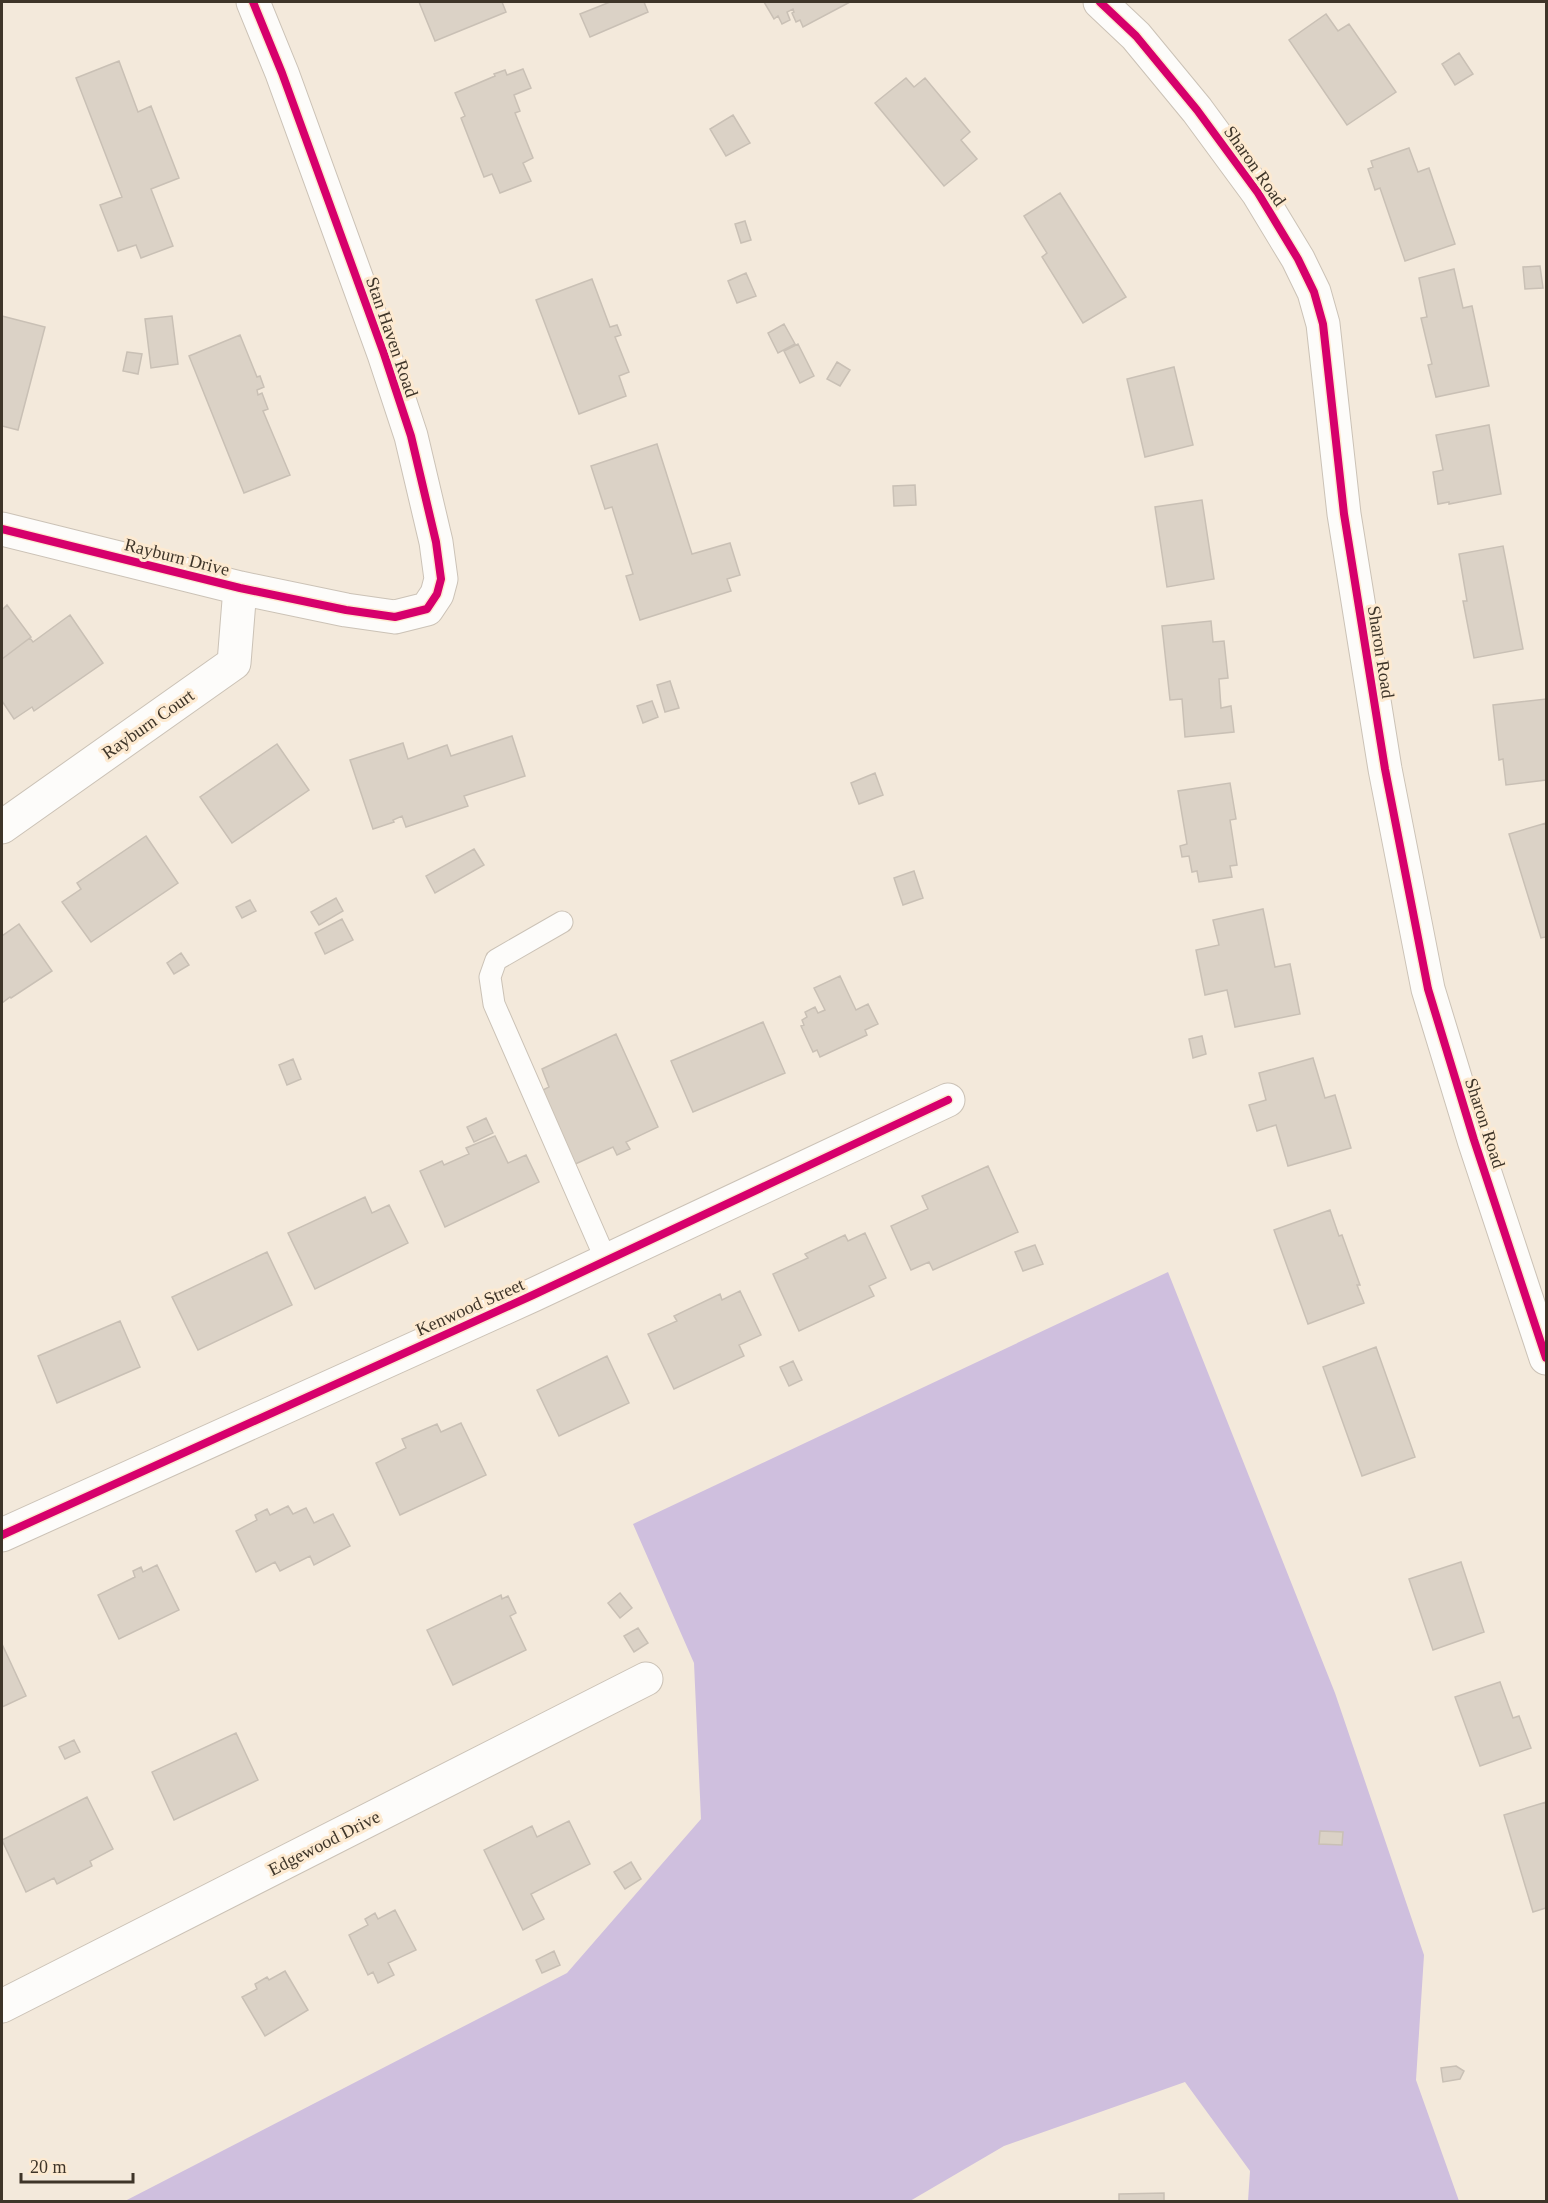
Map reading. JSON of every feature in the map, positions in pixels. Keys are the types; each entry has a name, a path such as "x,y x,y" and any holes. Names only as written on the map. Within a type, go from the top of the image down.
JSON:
{"street":[{"name":"Stan Haven Road","path":"253,2 282,73 384,354 411,436 436,542 441,579 437,594 427,609 395,617 346,610"},
{"name":"Sharon Road","path":"1100,2 1136,36 1197,110 1258,193 1298,259 1314,292 1323,324 1344,514 1385,770 1428,989 1474,1140 1546,1358"},
{"name":"Rayburn Drive","path":"2,529 240,588 346,610"},
{"name":"Rayburn Court","path":"2,827 234,663 240,588"},
{"name":"Kenwood Street","path":"2,1535 533,1295 948,1100"},
{"name":"Edgewood Drive","path":"2,2006 646,1679"}],"lane":[{"path":"562,922 496,960 490,977 494,1004 606,1260"}],"shaded area":[{"path":"1168,1272 1335,1693 1424,1955 1416,2080 1459,2201 1248,2201 1250,2171 1185,2082 1004,2146 910,2201 123,2202 567,1973 701,1819 694,1663 633,1524"}],"building":[{"path":"419,2 502,2 506,12 435,41"},
{"path":"610,2 644,2 648,12 590,37 580,14"},
{"path":"764,2 850,2 803,27 800,20 796,22 792,13 793,9 787,12 790,20 782,24 778,16 774,19"},
{"path":"1326,14 1338,31 1349,24 1396,92 1347,125 1289,40"},
{"path":"1459,53 1473,74 1455,85 1442,64"},
{"path":"119,61 138,112 151,106 179,178 151,189 173,246 141,258 136,245 118,251 100,205 122,197 76,78"},
{"path":"523,69 531,88 514,95 520,111 515,113 533,158 523,163 531,181 500,193 492,174 484,177 461,118 465,116 455,93 505,70 507,75"},
{"path":"906,78 914,87 925,78 970,132 961,140 977,159 944,186 875,103"},
{"path":"733,115 750,143 726,156 710,129"},
{"path":"1409,148 1418,172 1429,168 1455,244 1405,261 1380,188 1375,190 1368,169 1373,167 1371,161"},
{"path":"1060,193 1126,297 1083,323 1042,257 1047,253 1024,216"},
{"path":"745,221 751,240 741,243 735,224"},
{"path":"1540,266 1543,288 1525,289 1523,267"},
{"path":"1454,269 1463,308 1472,306 1489,386 1436,397 1428,365 1432,364 1421,318 1427,317 1419,278"},
{"path":"746,273 756,296 737,303 728,281"},
{"path":"592,279 610,327 617,325 621,335 615,337 629,372 619,376 626,396 579,414 536,300"},
{"path":"2,316 45,327 18,430 2,426"},
{"path":"172,316 178,364 151,368 145,319"},
{"path":"784,324 795,344 778,353 768,333"},
{"path":"240,335 257,377 260,376 264,387 257,390 258,395 262,393 268,409 263,411 290,475 244,493 189,356"},
{"path":"798,344 814,376 800,383 784,351"},
{"path":"127,352 142,354 138,374 123,371"},
{"path":"837,362 850,370 840,386 827,379"},
{"path":"1174,367 1193,445 1145,457 1127,379"},
{"path":"1489,425 1501,494 1438,504 1433,472 1443,470 1436,435"},
{"path":"657,444 692,554 730,543 740,575 727,579 731,591 640,620 626,576 633,574 612,507 605,509 591,466"},
{"path":"915,485 916,505 894,506 893,486"},
{"path":"1202,500 1214,579 1167,587 1155,507"},
{"path":"1503,546 1523,649 1474,658 1463,601 1467,601 1459,554"},
{"path":"7,605 31,637 2,659 2,610"},
{"path":"70,615 103,663 34,711 32,707 14,719 2,701 2,659 30,638 33,642"},
{"path":"1211,621 1213,642 1224,641 1228,678 1219,679 1221,708 1231,706 1234,732 1185,737 1182,699 1170,700 1162,626"},
{"path":"670,681 679,708 665,712 657,685"},
{"path":"1546,699 1546,780 1506,785 1503,759 1499,760 1493,705"},
{"path":"652,701 658,717 643,723 637,706"},
{"path":"512,736 525,776 464,796 468,806 406,827 402,816 393,820 394,822 373,829 350,760 403,743 408,759 447,745 451,756"},
{"path":"277,744 309,790 232,843 200,797"},
{"path":"875,773 883,795 859,804 851,783"},
{"path":"1230,783 1236,819 1230,820 1237,865 1230,866 1232,877 1199,882 1197,871 1192,872 1189,856 1182,857 1180,846 1187,844 1178,791"},
{"path":"1546,823 1546,937 1541,938 1509,834"},
{"path":"146,836 178,883 91,942 62,902 81,889 77,883"},
{"path":"474,849 484,865 435,893 426,876"},
{"path":"914,871 923,898 903,905 894,878"},
{"path":"336,898 343,911 319,925 311,912"},
{"path":"250,900 256,911 242,918 236,907"},
{"path":"1263,909 1275,967 1290,964 1300,1014 1235,1027 1227,990 1205,995 1196,950 1219,945 1213,920"},
{"path":"342,919 353,940 325,954 315,933"},
{"path":"19,924 52,971 2,1003 2,936"},
{"path":"181,953 189,965 174,974 167,963"},
{"path":"840,976 856,1010 868,1004 878,1024 865,1030 867,1035 820,1057 817,1050 813,1052 801,1026 804,1025 802,1020 807,1017 805,1012 815,1007 818,1013 825,1010 814,988"},
{"path":"763,1022 785,1073 693,1112 671,1061"},
{"path":"616,1034 658,1127 626,1142 630,1149 617,1155 613,1147 571,1166 537,1093 549,1087 542,1069"},
{"path":"1202,1036 1206,1054 1193,1058 1189,1039"},
{"path":"1313,1058 1325,1098 1335,1095 1351,1148 1288,1166 1276,1125 1257,1131 1249,1105 1266,1100 1259,1073"},
{"path":"293,1059 301,1079 287,1085 279,1065"},
{"path":"486,1118 493,1133 474,1142 467,1127"},
{"path":"495,1136 508,1163 526,1155 539,1182 445,1227 420,1171 442,1161 444,1165 469,1154 466,1148"},
{"path":"988,1166 1018,1232 933,1270 929,1262 911,1270 891,1226 928,1209 922,1196"},
{"path":"365,1197 372,1213 389,1205 408,1243 315,1289 288,1233"},
{"path":"1330,1210 1339,1236 1342,1235 1364,1303 1308,1324 1274,1230"},
{"path":"865,1233 886,1278 869,1286 874,1296 799,1331 773,1274 808,1258 805,1254 845,1235 848,1241"},
{"path":"1035,1245 1043,1264 1023,1271 1015,1252"},
{"path":"267,1252 292,1305 198,1350 172,1297"},
{"path":"740,1291 761,1335 739,1345 744,1356 674,1389 648,1334 677,1321 674,1316 720,1294 722,1300"},
{"path":"120,1321 140,1367 57,1403 38,1356"},
{"path":"1376,1347 1415,1457 1362,1476 1323,1367"},
{"path":"607,1356 629,1403 559,1436 537,1390"},
{"path":"793,1361 802,1380 789,1386 780,1367"},
{"path":"461,1423 486,1475 400,1515 376,1463 406,1448 402,1439 437,1424 441,1432"},
{"path":"288,1506 293,1514 306,1508 314,1523 333,1514 350,1546 314,1565 310,1556 280,1571 275,1562 256,1572 236,1531 257,1520 255,1515 267,1509 270,1515"},
{"path":"1461,1562 1484,1632 1433,1650 1409,1579"},
{"path":"157,1565 179,1610 119,1639 98,1595 135,1577 133,1571 141,1567 143,1572"},
{"path":"620,1593 632,1608 620,1618 608,1603"},
{"path":"501,1595 502,1599 508,1596 516,1613 510,1616 526,1650 453,1685 427,1630"},
{"path":"638,1628 648,1643 634,1652 624,1636"},
{"path":"2,1644 26,1696 2,1707"},
{"path":"1500,1682 1513,1718 1519,1716 1531,1748 1480,1766 1455,1697"},
{"path":"236,1733 258,1780 174,1820 152,1772"},
{"path":"74,1740 80,1752 65,1759 59,1747"},
{"path":"87,1797 113,1849 90,1861 92,1866 57,1884 54,1878 26,1892 2,1840"},
{"path":"1546,1802 1546,1908 1533,1912 1504,1815"},
{"path":"569,1821 590,1864 531,1894 544,1919 523,1930 484,1850 532,1826 537,1837"},
{"path":"1320,1831 1343,1832 1342,1845 1319,1844"},
{"path":"631,1862 641,1879 625,1889 614,1872"},
{"path":"395,1910 416,1950 388,1963 394,1975 378,1983 373,1972 368,1975 349,1935 368,1925 365,1919 375,1913 378,1919"},
{"path":"554,1951 560,1965 542,1973 536,1960"},
{"path":"285,1971 308,2010 265,2036 242,1997 257,1989 255,1984 267,1977 269,1980"},
{"path":"1456,2066 1464,2071 1460,2079 1443,2082 1441,2068"},
{"path":"1164,2193 1164,2202 1119,2202 1119,2194"}],"cycle path":[{"path":"2,529 240,588 346,610 395,617 427,609 437,594 441,579 436,542 411,436 384,354 282,73 253,2"},
{"path":"1100,2 1136,36 1197,110 1258,193 1298,259 1314,292 1323,324 1344,514 1385,769 1428,989 1474,1140 1546,1358"},
{"path":"2,1535 533,1295 948,1100"}]}
